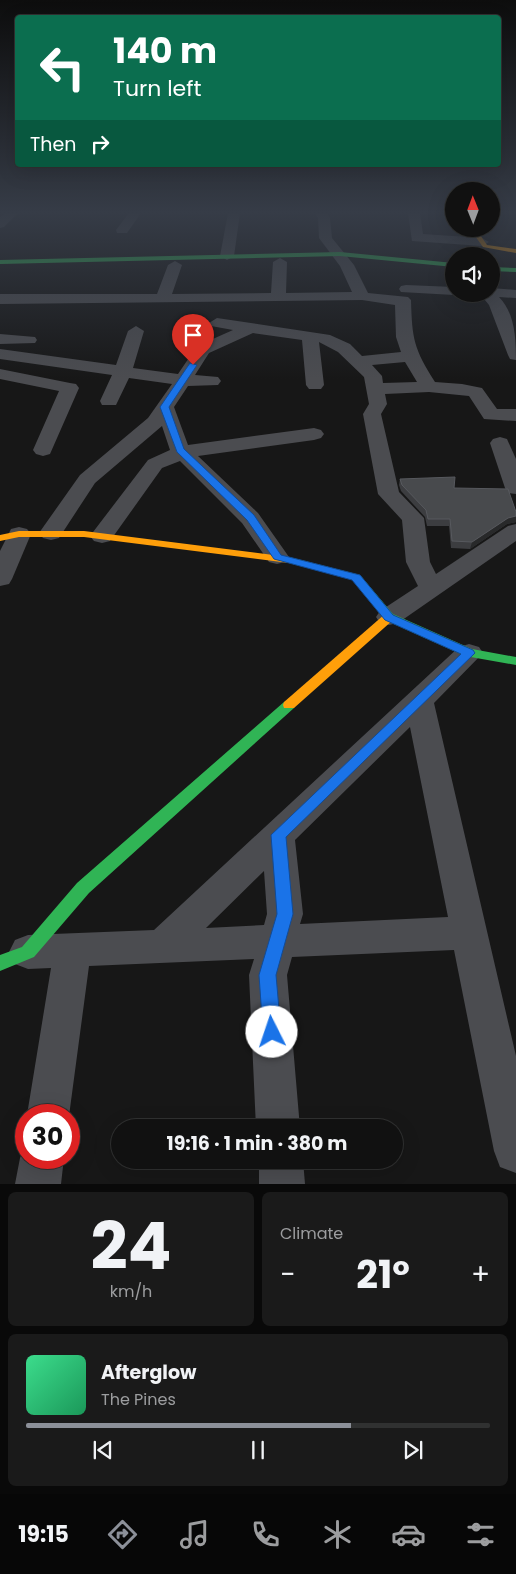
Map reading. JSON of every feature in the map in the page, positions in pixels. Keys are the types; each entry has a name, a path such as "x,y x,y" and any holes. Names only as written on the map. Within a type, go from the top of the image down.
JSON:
{"street":[{"path":"163,299 174,268"},
{"path":"278,298 280,268"},
{"path":"349,268 362,296"},
{"path":"500,269 516,270"},
{"path":"406,289 445,291"},
{"path":"500,293 516,294"},
{"path":"51,533 87,479 155,422 202,350 253,327 290,321 316,308 319,296"},
{"path":"0,299 362,296 383,300 403,300 404,338 411,356 429,387"},
{"path":"495,302 516,355"},
{"path":"290,321 310,336 324,338 344,348 373,376 378,404 372,414 389,494 413,518 418,562 432,588"},
{"path":"217,323 253,327"},
{"path":"109,401 136,331"},
{"path":"310,336 314,384"},
{"path":"0,339 29,340"},
{"path":"0,354 183,380 212,381"},
{"path":"358,362 411,356"},
{"path":"0,374 70,388 43,450"},
{"path":"375,389 462,388 476,392 491,415 516,415"},
{"path":"165,407 183,452 250,518 277,557"},
{"path":"102,536 155,464 183,452 314,434"},
{"path":"500,443 516,488"},
{"path":"14,958 83,888 389,617 516,531"},
{"path":"0,579 10,536 51,533 102,536 277,557 356,577 389,617 469,653 516,661"},
{"path":"162,946 469,653"},
{"path":"419,701 516,1151"},
{"path":"277,1119 268,975 285,914 278,835"},
{"path":"14,958 73,950 470,933"},
{"path":"50,1104 73,950"},
{"path":"38,1184 40,1169"},
{"path":"281,1169 282,1184"}],"building":[{"path":"455,477 454,488 508,489 516,516 508,518 472,542 452,541 450,519 428,519 426,510 402,485 400,479"}],"traffic: fast":[{"path":"500,269 516,270"},
{"path":"289,560 356,577 389,617 469,653 516,661"},
{"path":"0,963 28,952 83,888 289,705"}],"traffic: slow":[{"path":"0,538 19,534 84,534 289,560"},
{"path":"289,705 389,617"}],"route":[{"path":"193,365 165,407 180,450 250,518 277,557 356,577 389,617 469,653 278,835 285,914 268,975 272,1032"}]}
